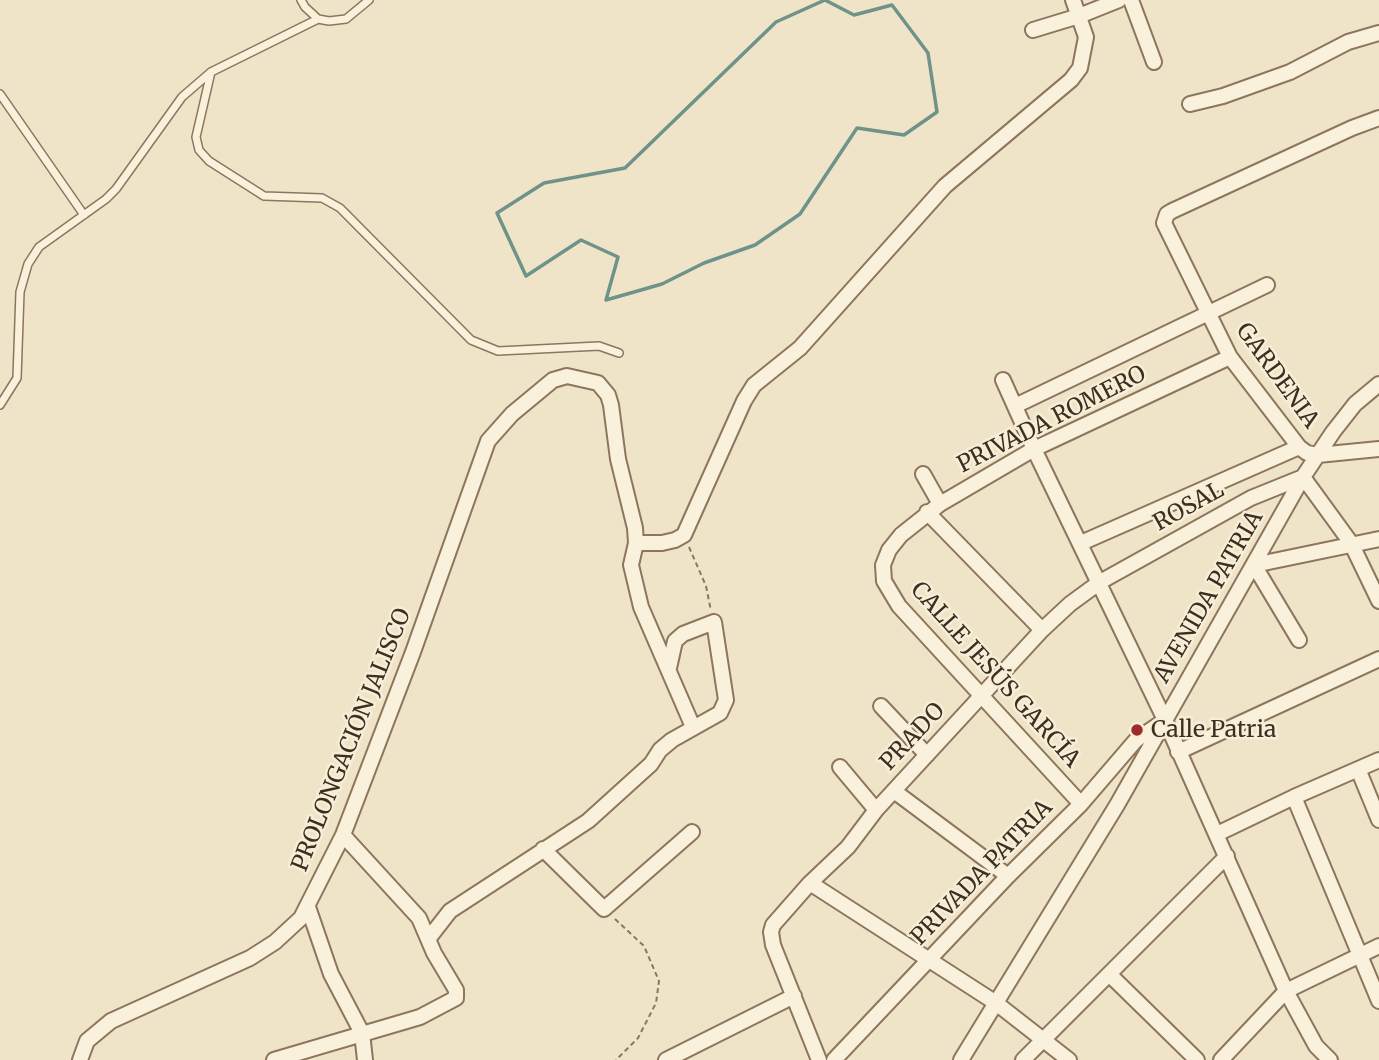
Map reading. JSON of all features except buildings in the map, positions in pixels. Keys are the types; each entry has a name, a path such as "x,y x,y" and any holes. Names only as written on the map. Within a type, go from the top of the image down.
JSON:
{"street":[{"path":"692,727 641,607 631,565 636,542 662,543 675,540 684,534 744,401 754,385 800,348 945,186 1071,80 1080,68 1086,37 1073,0"},
{"path":"1033,30 1119,0"},
{"path":"1131,0 1154,62"},
{"path":"1190,104 1223,96 1290,72 1307,65 1330,49 1379,33"},
{"name":"GARDENIA","path":"1318,455 1307,453 1299,447 1230,357 1165,229 1165,219 1172,211 1379,118"},
{"path":"1015,405 1267,285"},
{"name":"PRIVADA ROMERO","path":"901,535 933,508 1034,449 1230,357"},
{"name":"PROLONGACIÓN JALISCO","path":"80,1060 87,1041 98,1030 124,1015 250,958 291,929 308,907 344,835 488,442 512,414 553,380 567,376 598,383 608,395 618,459 636,542"},
{"path":"1003,380 1165,720 1286,991 1316,1046 1330,1060"},
{"name":"AVENIDA PATRIA","path":"961,1060 1110,816 1303,477 1356,404 1379,384"},
{"path":"1081,543 1299,447"},
{"path":"1318,455 1379,449"},
{"path":"923,474 933,508 1042,630"},
{"path":"1303,477 1351,543 1379,601"},
{"name":"ROSAL","path":"1100,582 1251,498 1303,477"},
{"name":"CALLE JESÚS GARCÍA","path":"901,535 889,550 883,565 884,581 890,594 1081,804"},
{"path":"1299,640 1254,565 1379,538"},
{"name":"PRADO","path":"794,996 773,945 771,932 777,918 848,847 876,810 1042,630 1070,604 1100,582"},
{"path":"429,938 450,911 588,821 650,764 660,750 692,727 720,713 726,700 714,622 684,634 675,641 669,668"},
{"path":"1178,752 1379,659"},
{"path":"881,706 927,755"},
{"name":"PRIVADA PATRIA","path":"834,1060 1081,804 1136,740 1165,720"},
{"path":"1217,834 1379,760"},
{"path":"840,768 876,810"},
{"path":"1358,769 1379,820"},
{"path":"894,791 1009,876"},
{"path":"1294,797 1379,1001"},
{"path":"543,849 604,909 692,832"},
{"path":"274,1060 420,1017 456,998 456,990 434,953 419,918 344,835"},
{"path":"1023,1060 1227,856"},
{"path":"810,883 996,1003 1069,1060"},
{"path":"308,907 331,974 362,1033 365,1060"},
{"path":"419,918 450,911"},
{"path":"1221,1060 1286,991 1379,946"},
{"path":"1108,974 1197,1060"},
{"path":"666,1060 794,996 819,1060"}],"lane":[{"path":"301,0 318,19"},
{"path":"0,405 17,378 20,292 28,264 39,247 116,189 182,97 211,72 318,19 346,19 369,0"},
{"path":"211,72 196,137 199,150 209,161 264,196 322,198 340,208 471,340 498,352 599,346 619,353"},
{"path":"0,94 84,215"}],"path":[{"path":"684,534 706,586 714,622"},
{"path":"604,909 644,946 659,981 656,1003 638,1038 616,1060"}],"waterway":[{"path":"825,0 854,15 892,5 928,53 937,112 904,135 857,128 800,214 755,245 704,263 662,284 606,300 618,257 581,240 526,276 497,213 544,183 625,168 776,22 825,0"}],"place":[{"name":"Calle Patria","path":"1137,730"}]}
